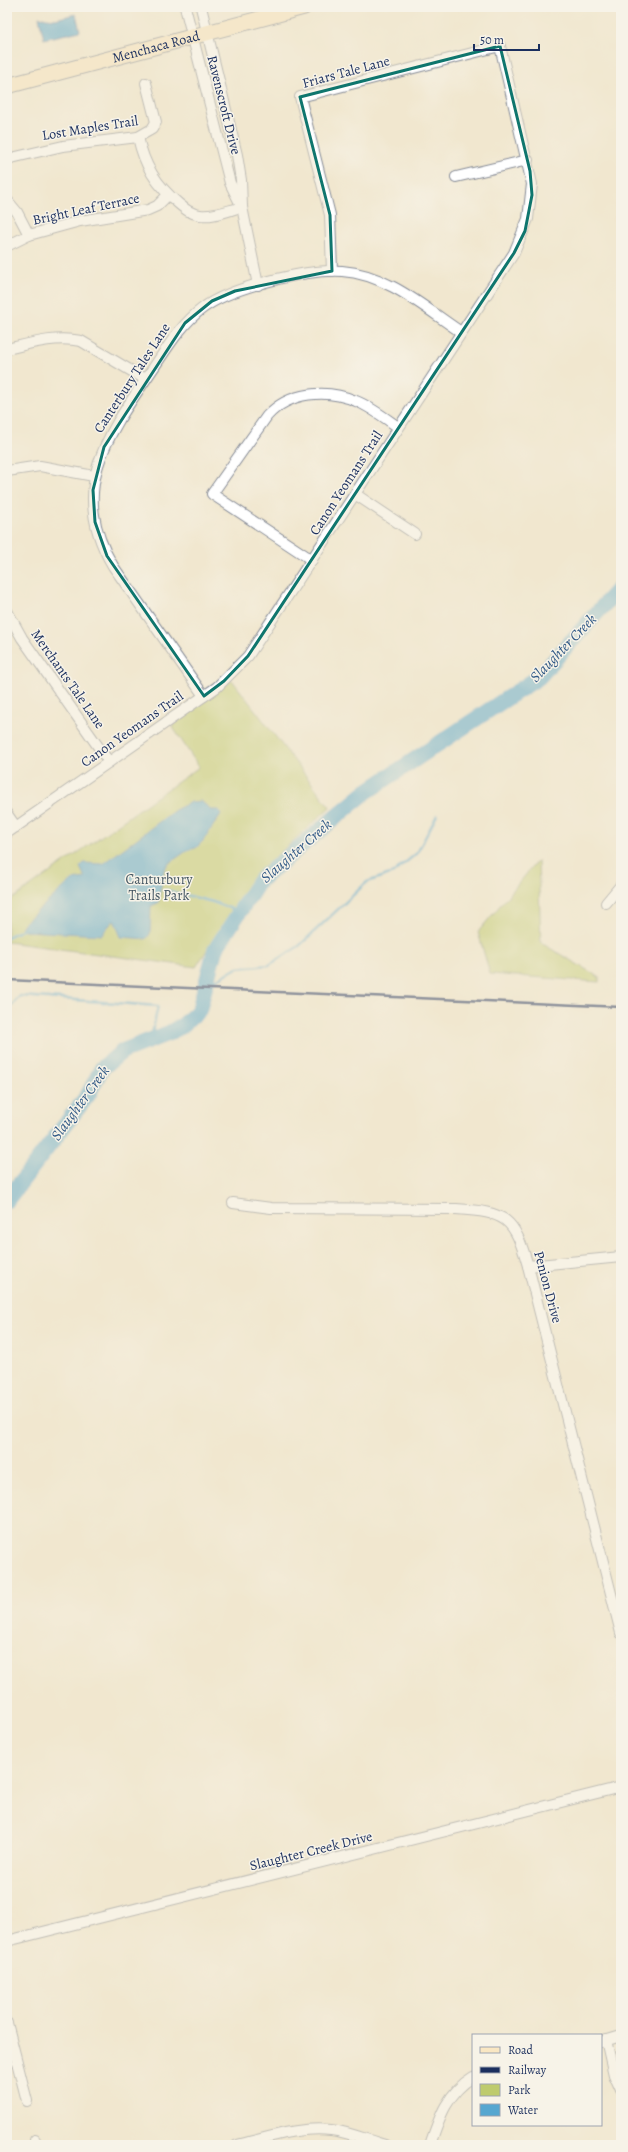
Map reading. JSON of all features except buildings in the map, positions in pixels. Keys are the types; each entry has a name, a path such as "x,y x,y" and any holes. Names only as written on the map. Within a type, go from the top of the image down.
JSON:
{"main road":[{"name":"Menchaca Road","path":"7,86 208,34 304,7"}],"street":[{"name":"Ravenscroft Drive","path":"185,7 230,183 242,207"},
{"name":"Ravenscroft Drive","path":"201,7 238,155 242,180 242,207 258,285"},
{"name":"Canon Yeomans Trail","path":"7,833 204,696 224,681 248,656 514,253 525,231 532,195 528,160 500,46"},
{"name":"Friars Tale Lane","path":"332,271 330,216 300,97 500,46"},
{"name":"Lost Maples Trail","path":"7,159 63,146 138,137 152,129 156,122 146,82"},
{"path":"138,137 150,172 168,195 187,211 200,216 242,207"},
{"path":"456,178 528,160"},
{"name":"Bright Leaf Terrace","path":"7,246 29,235 80,221 148,210 157,206 168,195"},
{"path":"7,200 17,212 29,235"},
{"name":"Canterbury Tales Lane","path":"204,696 107,556 95,522 93,508 94,476 104,447 145,380 176,334 202,308 222,296 258,285 310,273 332,271 362,274 385,283 461,332"},
{"path":"7,349 50,339 70,339 81,341 145,380"},
{"path":"312,560 212,494 267,416 273,410 293,398 316,394 345,396 365,405 398,427"},
{"path":"7,471 40,466 94,476"},
{"path":"355,494 415,534"},
{"name":"Merchants Tale Lane","path":"7,611 22,638 109,762"},
{"path":"7,814 16,827"},
{"path":"606,903 621,885"},
{"name":"Penion Drive","path":"233,1203 271,1208 485,1210 500,1216 512,1224 520,1239 528,1266 621,1633"},
{"path":"528,1266 621,1257"},
{"name":"Slaughter Creek Drive","path":"7,1941 621,1787"},
{"path":"7,2023 27,2101"},
{"path":"621,2036 603,2041 614,2075 621,2090"},
{"path":"430,2145 442,2109 453,2094 472,2078"},
{"path":"237,2145 259,2142 291,2132 316,2129 350,2134 385,2145"}],"highlighted area":[{"path":"500,46 530,171 532,195 525,231 514,253 248,656 224,681 204,696 107,556 95,522 93,490 104,447 185,323 212,301 235,291 332,271 330,215 300,97"}],"green space":[{"name":"Canturbury Trails Park","path":"232,680 330,807 255,876 196,967 7,942 7,903 199,767 172,726"},
{"path":"538,860 541,943 599,977 599,982 490,974 478,932"}],"water":[{"path":"76,14 80,31 44,39 39,17 55,19"},
{"path":"201,801 211,810 219,810 221,814 203,841 196,848 188,850 168,864 164,870 158,903 151,906 150,934 146,939 121,937 114,920 101,935 24,931 21,928 24,923 72,880 85,878 80,867 84,863 103,864 175,810 191,802"}],"waterway":[{"name":"Slaughter Creek","path":"7,1200 88,1095 102,1068 123,1051 169,1033 183,1025 199,1010 215,950 260,880 366,792 539,677 621,586"},
{"path":"205,986 237,968 269,965 299,946 367,882 393,873 417,853 437,815"},
{"path":"166,890 213,902 240,912"},
{"path":"7,937 24,929"},
{"path":"7,1011 20,996 158,1006 151,1039"}],"railway":[{"path":"7,980 621,1007"}]}
